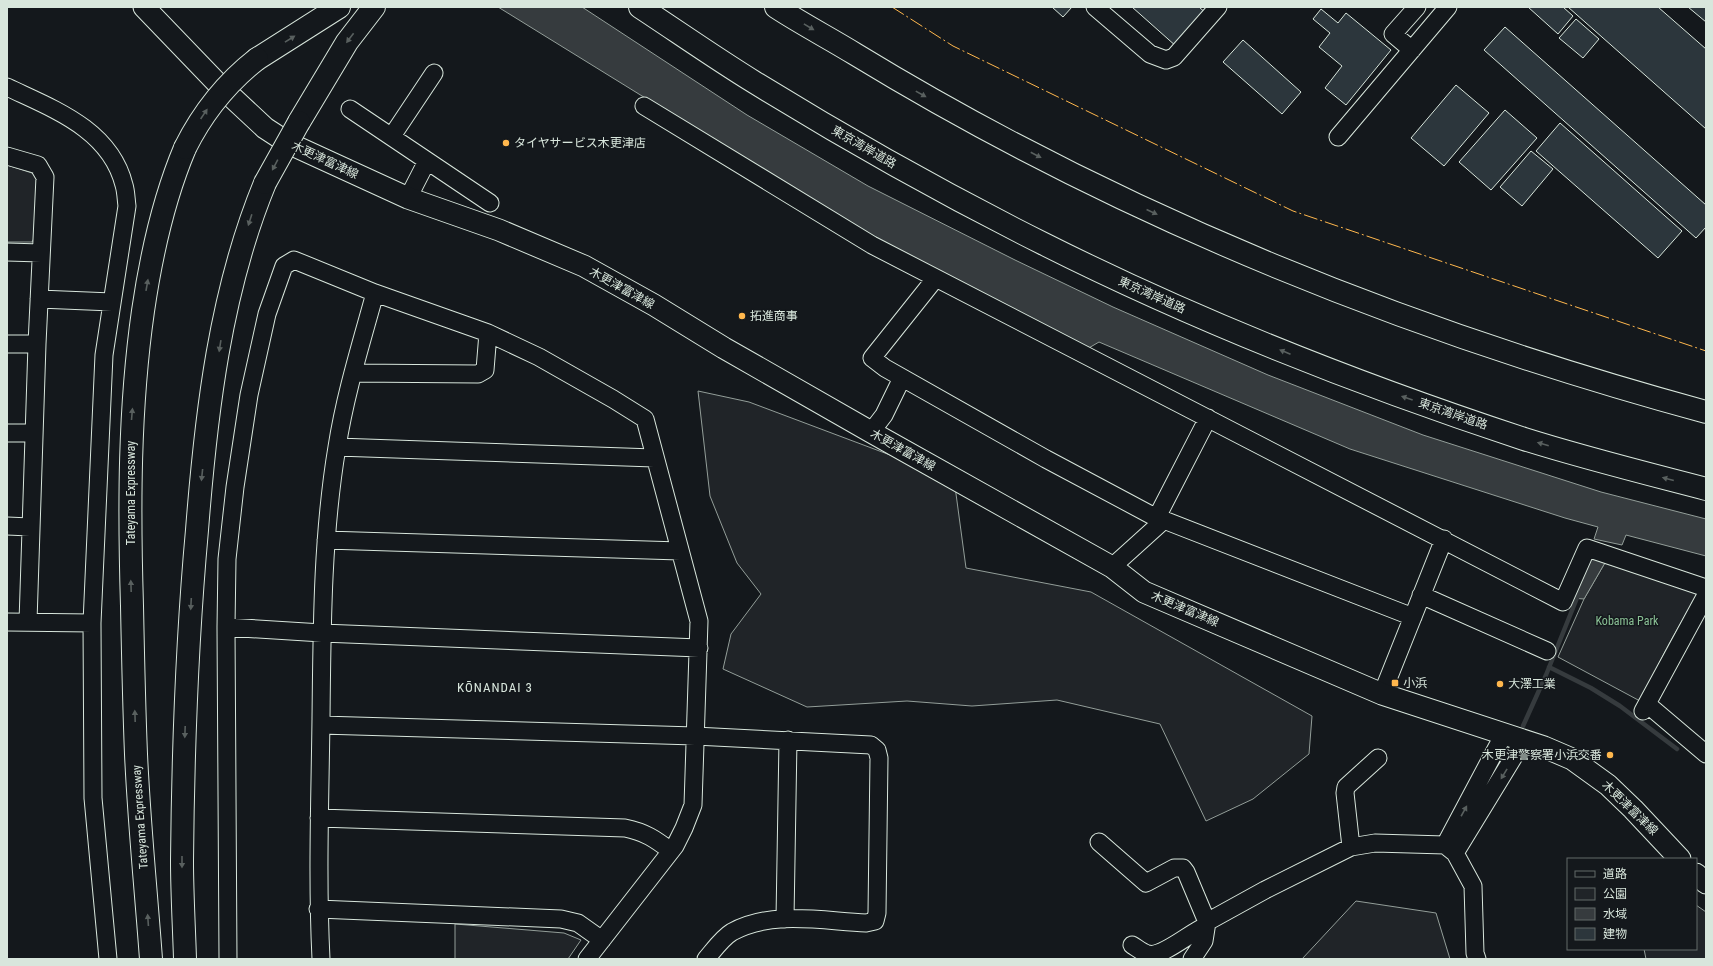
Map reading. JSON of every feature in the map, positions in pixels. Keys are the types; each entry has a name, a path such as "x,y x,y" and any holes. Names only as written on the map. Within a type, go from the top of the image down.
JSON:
{"highway":[{"name":"Tateyama Expressway","path":"151,959 136,755 130,555 131,429 138,348 157,233 169,192 185,148 202,116 220,93 257,60 339,7"},
{"path":"185,959 182,862 186,693 192,579 208,417 224,317 239,254 252,213 265,184 299,122 347,42 374,7"},
{"name":"東京湾岸道路","path":"640,7 751,80 867,150 980,211 1127,284 1292,355 1379,388 1526,439 1706,489"},
{"path":"776,7 902,83 1008,141 1098,186 1242,253 1327,288 1455,335 1586,378 1706,412"}],"main road":[{"name":"木更津富津線","path":"144,7 220,86 265,128 288,144 408,198 499,230 584,266 724,348 1112,568 1144,592 1382,694 1524,740 1572,759 1608,785 1679,858"},
{"path":"1697,875 1706,883"}],"street":[{"path":"1095,7 1150,54 1166,60 1174,57 1218,7"},
{"path":"1412,50 1393,34 1417,7"},
{"path":"1338,137 1448,7"},
{"path":"392,136 434,73"},
{"path":"7,87 68,116 95,135 110,153 118,166 124,184 128,206 104,355 92,623 93,798 108,959"},
{"path":"644,106 872,245 935,279 1444,539 1563,602 1587,548 1706,588"},
{"path":"350,109 392,136 490,204"},
{"path":"7,156 38,165 45,177 30,526 28,622"},
{"path":"408,198 428,161"},
{"path":"7,252 41,253"},
{"path":"228,959 227,559 235,487 249,395 267,314 284,266 294,260 375,293 488,334 539,358 613,399 645,419 654,458 699,621 693,806 684,828 671,851 587,959"},
{"path":"935,279 872,358 902,378 1046,459 1160,518 1413,617"},
{"path":"321,959 318,909 322,633 326,540 337,446 353,373 375,293"},
{"path":"39,299 112,302"},
{"path":"353,373 478,374 485,370 488,334"},
{"path":"7,344 37,344"},
{"path":"871,432 884,415 902,378"},
{"path":"1112,568 1160,518 1208,418"},
{"path":"7,433 34,432"},
{"path":"337,446 654,458"},
{"path":"7,526 30,526"},
{"path":"1382,694 1444,539"},
{"path":"326,540 680,551"},
{"path":"1421,595 1547,651"},
{"path":"1706,595 1645,708 1706,754"},
{"path":"7,622 92,623"},
{"path":"226,627 322,633 699,648"},
{"path":"321,725 696,736 871,745 877,750 879,758 877,913 875,921 866,923 772,919 754,923 731,933 706,959"},
{"path":"1450,849 1504,734"},
{"path":"785,919 788,740"},
{"path":"1450,849 1524,740"},
{"path":"1351,847 1345,793 1346,787 1378,758"},
{"path":"320,818 625,828 650,835 671,851"},
{"path":"1099,842 1146,883 1174,868 1183,868 1207,924 1204,941 1192,959"},
{"path":"1132,945 1149,955 1162,953 1197,929 1265,890 1351,847 1375,843 1450,849"},
{"path":"1450,849 1473,886 1477,959"},
{"path":"318,909 561,919 578,924 602,940"}],"green space":[{"path":"7,165 35,174 39,179 38,231 32,242 7,242"},
{"path":"698,391 749,402 954,479 966,568 1091,592 1312,716 1309,754 1253,799 1206,821 1160,724 1057,700 972,706 907,701 807,707 723,669 731,634 761,594 737,563 710,496"},
{"name":"Kobama Park","path":"1606,561 1697,591 1696,596 1669,644 1640,701 1558,657 1584,599"},
{"path":"1356,901 1436,913 1450,959 1302,959"},
{"path":"1697,906 1706,912 1706,959 1646,959 1644,950 1697,950"},
{"path":"455,924 564,933 581,940 568,959 455,959"}],"water":[{"path":"498,7 582,7 747,115 868,186 1015,260 1113,307 1268,375 1423,435 1601,492 1706,519 1706,556 1626,535 1622,545 1594,539 1598,527 1565,518 1350,449 1099,342 1087,349 880,243"},
{"path":"1590,555 1606,561 1584,599 1571,598"}],"building":[{"path":"1052,7 1072,7 1063,17"},
{"path":"1132,7 1199,7 1207,14 1177,47"},
{"path":"1528,7 1563,7 1573,16 1558,34"},
{"path":"1568,7 1658,7 1706,49 1706,129"},
{"path":"1688,7 1706,7 1706,22"},
{"path":"1321,9 1338,23 1346,13 1391,50 1346,105 1325,88 1342,66 1319,47 1330,33 1313,19"},
{"path":"1576,19 1599,39 1583,58 1559,38"},
{"path":"1505,27 1706,205 1706,227 1696,238 1484,50"},
{"path":"1243,40 1301,92 1282,114 1223,62"},
{"path":"1456,85 1489,113 1444,166 1411,138"},
{"path":"1505,110 1537,138 1491,190 1459,162"},
{"path":"1560,123 1682,231 1658,258 1536,151"},
{"path":"1531,151 1553,169 1522,206 1500,187"}],"waterway":[{"path":"1523,726 1546,675 1579,593"},
{"path":"1549,667 1591,688 1620,706 1677,749"}],"power":[{"path":"892,7 953,46 1293,211 1706,351"}],"place":[{"name":"タイヤサービス木更津店","path":"506,143"},
{"name":"拓進商事","path":"742,316"},
{"name":"小浜","path":"1395,683"},
{"name":"大澤工業","path":"1500,684"},
{"name":"木更津警察署小浜交番","path":"1610,755"}],"district":[{"name":"KŌNANDAI 3","path":"495,687"}]}
